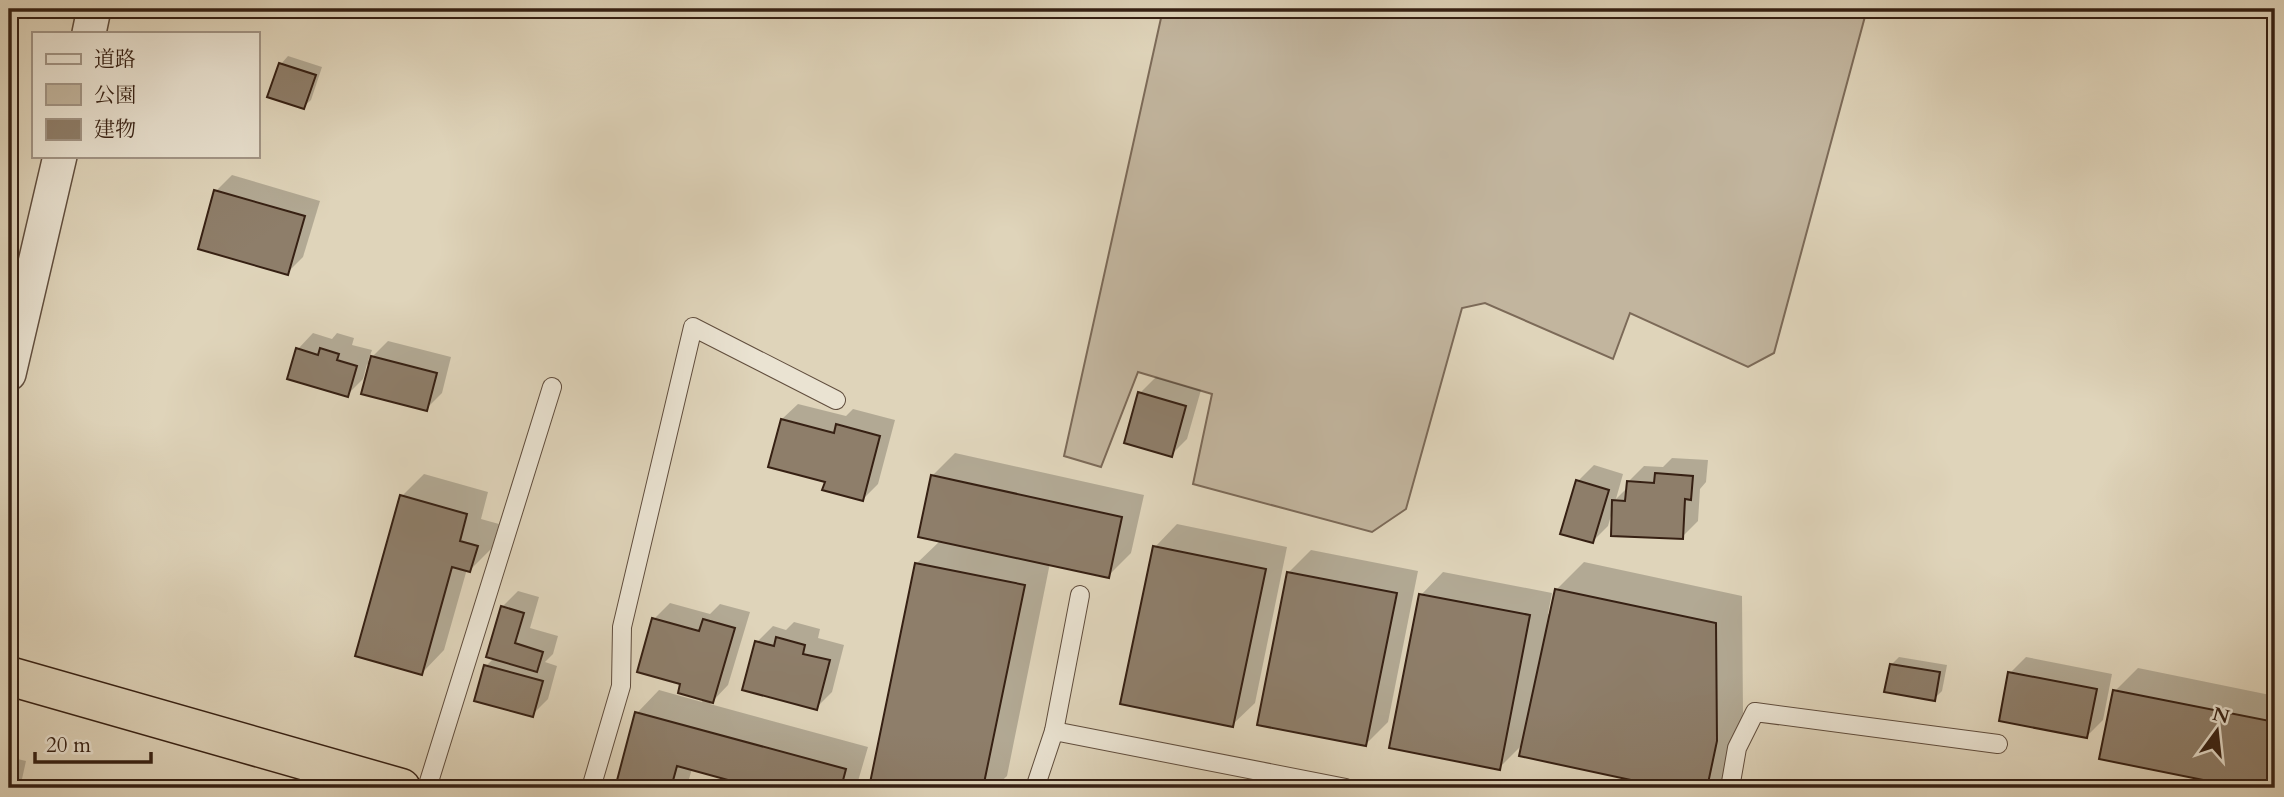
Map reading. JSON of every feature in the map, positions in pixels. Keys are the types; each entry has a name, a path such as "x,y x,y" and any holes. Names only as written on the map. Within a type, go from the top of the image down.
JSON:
{"highway":[{"path":"9,676 401,788"}],"street":[{"path":"89,32 94,9"},
{"path":"9,374 60,158"}],"lane":[{"path":"591,788 621,686 622,627 693,327 836,400"},
{"path":"427,788 552,387"},
{"path":"1035,788 1054,731 1080,595"},
{"path":"1730,788 1737,748 1755,712 1998,744"},
{"path":"1054,731 1346,788"}],"green space":[{"path":"1163,9 1867,9 1774,353 1748,367 1630,313 1613,359 1485,303 1462,308 1406,509 1372,532 1193,484 1212,394 1138,372 1101,467 1064,456"}],"building":[{"path":"279,63 316,75 304,109 267,97"},
{"path":"214,190 305,216 288,275 198,249"},
{"path":"296,348 318,355 320,348 339,354 337,360 357,366 348,397 287,379"},
{"path":"371,356 437,373 427,411 361,394"},
{"path":"1138,392 1186,406 1172,457 1124,443"},
{"path":"781,419 834,433 836,424 880,436 863,501 822,490 825,482 768,467"},
{"path":"1655,473 1693,476 1691,500 1685,499 1683,539 1611,536 1612,500 1625,501 1627,481 1654,483"},
{"path":"931,475 1122,517 1109,578 918,537"},
{"path":"1576,480 1609,490 1593,543 1560,534"},
{"path":"400,495 467,514 460,541 478,546 470,572 452,567 422,675 355,656"},
{"path":"1153,546 1266,569 1233,727 1120,704"},
{"path":"915,563 1025,585 983,788 897,788 870,783"},
{"path":"1287,572 1397,593 1366,746 1257,725"},
{"path":"1555,589 1716,623 1717,741 1707,788 1629,788 1631,780 1519,756"},
{"path":"1419,594 1530,615 1500,770 1389,748"},
{"path":"501,606 524,613 515,643 543,652 537,672 486,657"},
{"path":"652,618 699,631 703,619 735,628 713,703 678,693 680,684 637,672"},
{"path":"776,637 805,645 803,654 830,660 817,710 742,690 755,641 774,646"},
{"path":"1890,664 1940,672 1935,701 1884,692"},
{"path":"484,665 543,681 533,717 474,701"},
{"path":"2008,672 2097,689 2087,738 1999,721"},
{"path":"2113,690 2275,722 2275,788 2243,788 2099,759"},
{"path":"635,712 846,769 841,788 757,788 677,766 671,788 615,788"}]}
